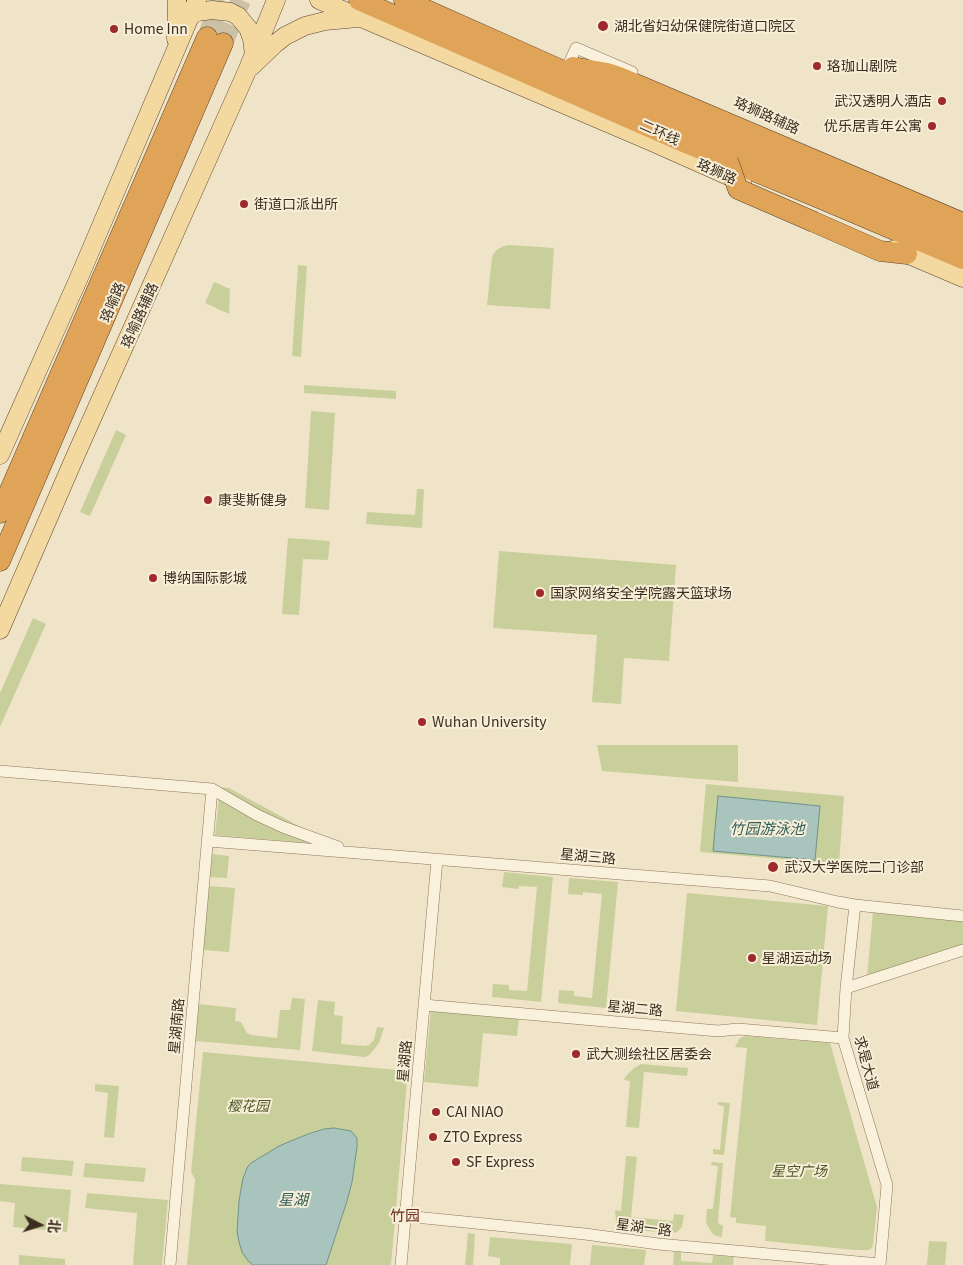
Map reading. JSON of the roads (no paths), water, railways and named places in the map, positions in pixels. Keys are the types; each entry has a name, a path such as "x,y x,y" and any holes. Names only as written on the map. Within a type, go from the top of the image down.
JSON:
{"highway":[{"name":"二环线","path":"404,0 577,77 963,239"},
{"name":"二环线","path":"360,9 680,140 963,259"},
{"name":"珞喻路","path":"0,513 215,40 0,561"},
{"path":"568,66 619,77 963,224"},
{"path":"728,160 738,188 880,251 907,254"}],"main road":[{"path":"175,50 177,0"},
{"path":"0,455 78,280 197,0"},
{"name":"珞喻路辅路","path":"0,630 247,71 276,0"},
{"name":"珞狮路","path":"319,0 360,9 643,138 963,278"},
{"path":"419,0 568,66 963,234"},
{"path":"247,71 285,36 316,23 360,9"},
{"path":"189,17 197,12 212,10 230,12 238,16 248,28 252,39 254,55"}],"street":[{"name":"珞狮路辅路","path":"568,66 576,48 963,218"},
{"path":"0,771 212,789 283,827 359,853"},
{"name":"星湖南路","path":"170,1265 212,789"},
{"name":"星湖三路","path":"208,841 770,886 855,905 963,916"},
{"name":"星湖路","path":"400,1265 437,860"},
{"name":"求是大道","path":"855,905 842,1038 888,1185 880,1264"},
{"path":"846,988 963,950"},
{"name":"星湖二路","path":"424,1005 718,1031 738,1029 842,1038"},
{"name":"星湖一路","path":"405,1216 585,1234 658,1244 880,1264"}],"water":[{"name":"竹园游泳池","path":"718,796 820,806 815,860 713,851"},
{"name":"星湖","path":"334,1128 351,1131 357,1138 357,1147 352,1182 326,1265 253,1265 242,1252 237,1232 239,1201 243,1178 248,1166 279,1146 308,1134"}],"tunnel":[{"path":"207,37 222,0"},
{"path":"223,43 241,0"}],"place":[{"name":"湖北省妇幼保健院街道口院区","path":"603,26"},
{"name":"Home Inn","path":"114,29"},
{"name":"珞珈山剧院","path":"817,66"},
{"name":"武汉透明人酒店","path":"942,101"},
{"name":"优乐居青年公寓","path":"932,126"},
{"name":"街道口派出所","path":"244,204"},
{"name":"康斐斯健身","path":"208,500"},
{"name":"博纳国际影城","path":"153,578"},
{"name":"国家网络安全学院露天篮球场","path":"540,593"},
{"name":"Wuhan University","path":"422,722"},
{"name":"武汉大学医院二门诊部","path":"773,867"},
{"name":"星湖运动场","path":"752,958"},
{"name":"武大测绘社区居委会","path":"576,1054"},
{"name":"CAI NIAO","path":"436,1112"},
{"name":"ZTO Express","path":"433,1137"},
{"name":"SF Express","path":"456,1162"}],"district":[{"name":"竹园","path":"405,1215"}],"park label":[{"name":"樱花园","path":"248,1106"},
{"name":"星空广场","path":"799,1171"}]}
